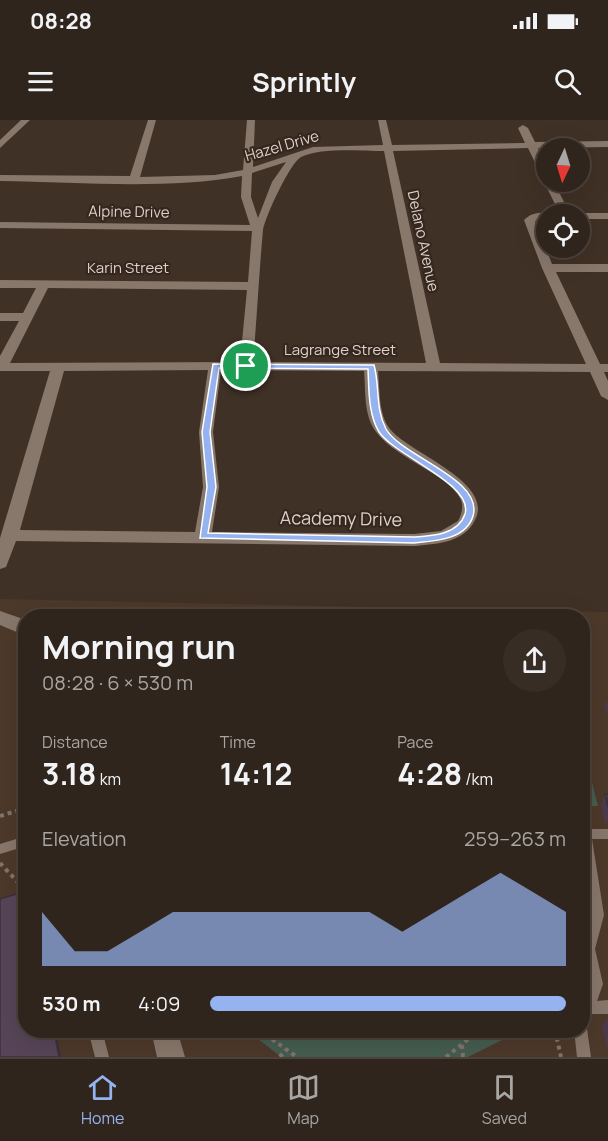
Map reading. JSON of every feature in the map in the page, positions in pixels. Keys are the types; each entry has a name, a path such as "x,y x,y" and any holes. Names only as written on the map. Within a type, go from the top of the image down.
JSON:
{"street":[{"path":"0,145 26,120"},
{"path":"134,180 152,120"},
{"path":"251,120 247,172 248,208 259,228"},
{"name":"Delano Avenue","path":"382,120 434,367"},
{"path":"523,128 536,156"},
{"name":"Hazel Drive","path":"0,178 195,180 247,172 325,148 608,144"},
{"path":"246,366 259,222 277,182 295,157"},
{"path":"590,216 608,216"},
{"path":"536,218 529,220 536,238"},
{"name":"Alpine Drive","path":"0,225 259,228"},
{"path":"544,258 601,368 608,396"},
{"path":"548,268 608,268"},
{"name":"Karin Street","path":"0,284 255,286"},
{"path":"0,368 45,284"},
{"path":"0,317 28,317"},
{"path":"203,536 211,487 206,432 215,366"},
{"name":"Lagrange Street","path":"0,368 246,366 601,368"},
{"name":"Academy Drive","path":"10,535 414,540 439,538 455,531 467,521 471,509 468,498 459,488 402,448 383,431 374,407 371,367"},
{"path":"0,563 58,368"},
{"path":"0,618 18,624"},
{"path":"166,1038 171,1057"}],"lane":[{"path":"590,834 608,834"},
{"path":"0,849 18,843"},
{"path":"590,861 598,915 590,945"},
{"path":"590,953 597,984 590,1003"},
{"path":"590,1008 608,1007"},
{"path":"97,1038 102,1057"},
{"path":"582,1038 584,1057"}],"path":[{"path":"0,816 18,810"},
{"path":"0,863 18,883"},
{"path":"269,1038 297,1057"},
{"path":"446,1057 470,1038"},
{"path":"557,1038 561,1057"},
{"path":"462,1046 463,1057"},
{"path":"280,1057 285,1050"}],"shaded area":[{"path":"0,599 468,609 18,609 18,1038 590,1038 590,612 608,612 608,1057 0,1057"}],"green space":[{"path":"590,775 598,806 590,806"},
{"path":"257,1038 505,1038 468,1057 281,1057"}],"building":[{"path":"18,893 18,1038 55,1038 59,1057 0,1057 0,899"}],"route":[{"path":"215,366 246,366 371,367 374,407 383,431 402,448 459,488 468,498 471,509 467,521 455,531 439,538 414,540 203,536 211,487 211,467 206,432 207,411 215,366"}]}
